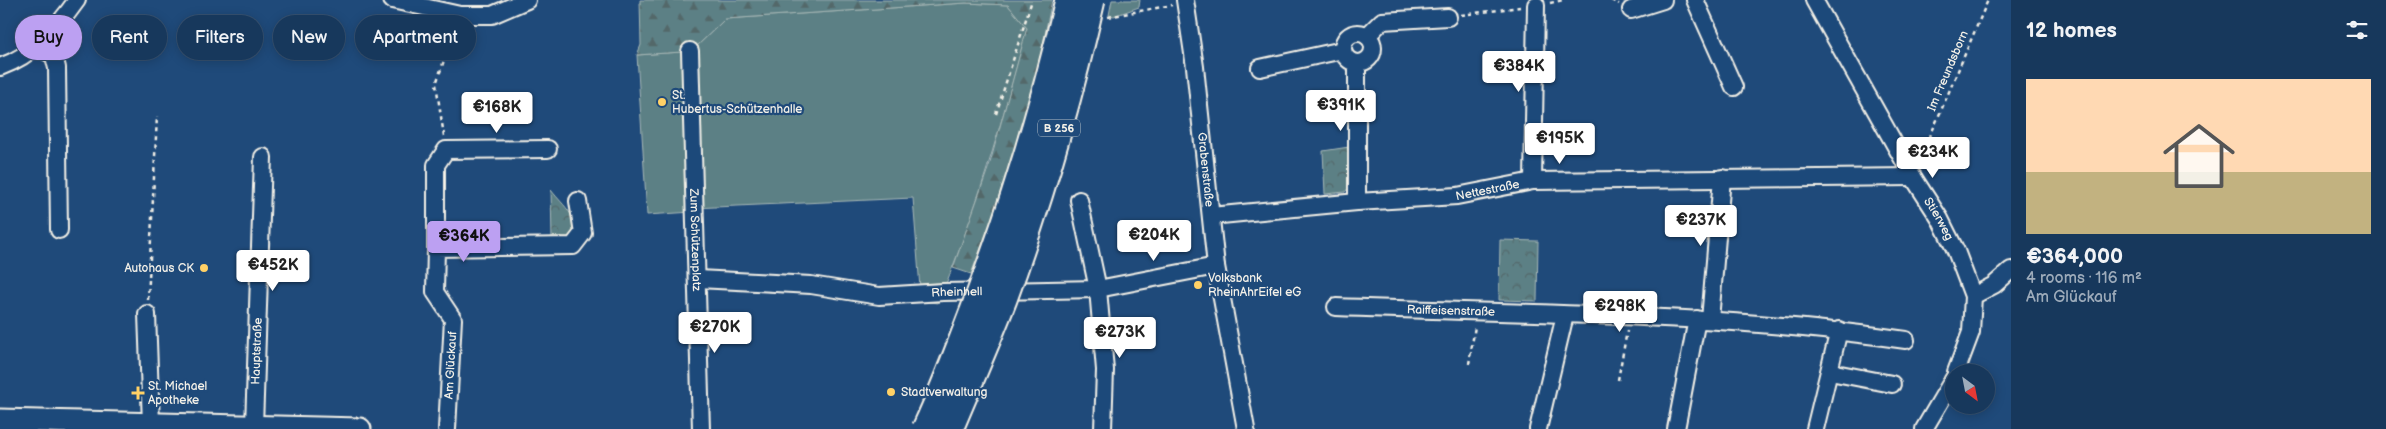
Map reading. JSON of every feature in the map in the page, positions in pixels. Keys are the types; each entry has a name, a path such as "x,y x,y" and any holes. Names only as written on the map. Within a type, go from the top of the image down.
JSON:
{"highway":[{"name":"B 256","path":"925,429 962,341 1018,184 1035,129 1068,0"},
{"name":"B 256","path":"950,429 1003,300 1032,219 1065,108 1092,0"}],"main road":[{"path":"0,420 360,429"}],"street":[{"path":"66,15 77,0"},
{"path":"392,0 460,15"},
{"path":"476,15 492,15 527,0"},
{"path":"1632,10 1663,0"},
{"path":"1695,0 1734,87"},
{"name":"Stierweg","path":"1814,0 1913,177 1944,227 1973,296 1971,332 1959,364"},
{"name":"Grabenstraße","path":"1185,1 1216,266 1246,429"},
{"path":"1533,181 1536,5"},
{"path":"1367,36 1382,20 1448,17"},
{"path":"1358,33 1367,36 1372,45 1367,59 1357,62 1348,59 1343,50 1345,40 1352,34 1358,33"},
{"path":"1260,68 1343,50"},
{"name":"Zum Schützenplatz","path":"690,51 698,279 700,429"},
{"path":"0,67 15,60"},
{"path":"55,60 57,68 59,230"},
{"path":"1357,62 1357,202"},
{"path":"446,150 548,150"},
{"name":"Am Glückauf","path":"446,150 436,165 435,292 453,319 447,429"},
{"name":"Hauptstraße","path":"254,426 263,156"},
{"name":"Nettestraße","path":"1211,216 1357,202 1457,196 1533,181 1913,177"},
{"path":"1676,429 1703,320 1722,178"},
{"path":"1080,200 1098,289 1105,370 1104,429"},
{"path":"436,248 572,246 583,233 578,201"},
{"name":"Rheinhell","path":"698,279 811,285 879,296 943,292 1098,289 1216,266"},
{"path":"1973,296 1994,286 2011,270"},
{"name":"Raiffeisenstraße","path":"1336,307 1703,320 1839,330 1906,340"},
{"path":"147,314 151,424"},
{"path":"1538,429 1565,315"},
{"path":"1815,429 1839,330"},
{"path":"1830,372 1892,384"},
{"path":"1924,429 1945,393"}],"path":[{"path":"996,114 1032,0"},
{"name":"Im Freundsborn","path":"1913,177 1988,0"},
{"path":"1111,17 1185,1"},
{"path":"1448,17 1536,5"},
{"path":"444,60 436,84 446,150"},
{"path":"147,314 157,116"},
{"path":"1469,364 1477,312"},
{"path":"1618,380 1629,317"}],"green space":[{"path":"640,0 1052,0 1039,63 1011,169 971,274 953,268 990,163 1027,28 1008,5 966,3 725,19 696,47 682,52 637,55 641,45"},
{"path":"1112,0 1140,0 1139,7 1114,16 1109,15"},
{"path":"966,3 1008,5 1027,28 976,202 938,303 921,301 913,198 693,208 692,212 647,215 637,55 682,52 696,47 725,19"},
{"path":"1349,147 1351,185 1345,192 1325,194 1323,151"},
{"path":"551,190 566,207 573,219 574,232 571,240 552,241"},
{"path":"1500,240 1538,241 1537,301 1499,300"}],"place":[{"name":"St. Hubertus-Schützenhalle","path":"662,102"},
{"name":"Autohaus CK","path":"204,268"},
{"name":"Volksbank RheinAhrEifel eG","path":"1198,285"},
{"name":"Stadtverwaltung","path":"891,392"},
{"name":"St. Michael Apotheke","path":"138,393"}]}
